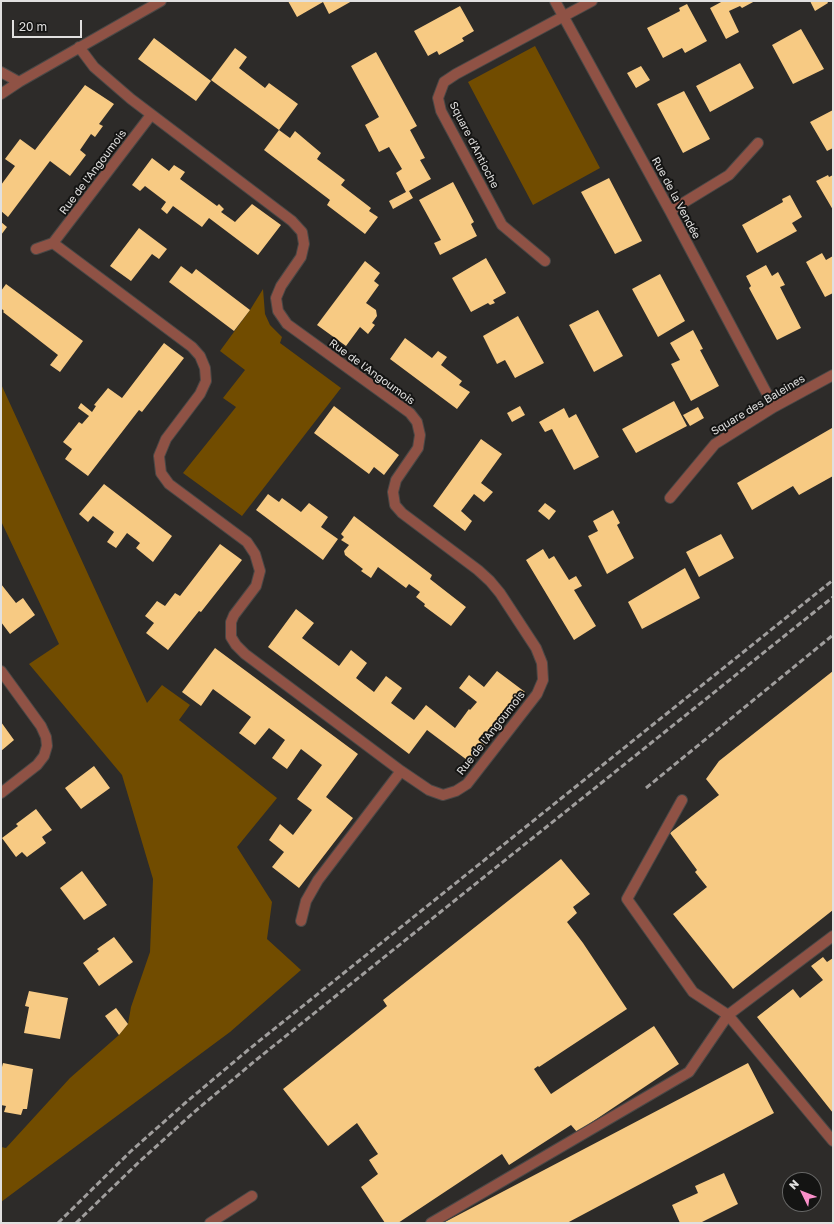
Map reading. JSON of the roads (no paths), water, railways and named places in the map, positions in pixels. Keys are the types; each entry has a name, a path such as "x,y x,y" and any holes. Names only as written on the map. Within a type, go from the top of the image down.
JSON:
{"street":[{"path":"1,94 79,47 161,1"},
{"name":"Rue de la Vendée","path":"554,1 670,211 774,407"},
{"name":"Square d'Antioche","path":"545,261 502,224 441,111 438,98 444,82 456,74 592,1"},
{"name":"Rue de l'Angoumois","path":"79,47 94,67 151,115 292,221 302,232 304,244 300,257 281,286 276,298 278,311 287,324 410,413 417,422 420,435 418,448 396,480 393,492 395,504 402,513 490,580 536,648 542,663 543,680 537,694 467,784 456,791 443,795 429,790 401,771 245,654 236,645 231,637 231,622 234,614 256,586 260,571 255,554 247,542 169,484 161,473 160,467 159,456 166,439 200,394 206,381 205,368 200,356 192,347 54,244 151,115"},
{"path":"1,72 19,82"},
{"path":"670,211 729,175 758,143"},
{"path":"36,249 54,244"},
{"name":"Square des Baleines","path":"670,498 715,444 774,407 833,375"},
{"path":"1,671 41,726 46,736 47,746 44,756 36,765 1,792"},
{"path":"301,921 306,901 318,880 401,771"},
{"path":"682,800 627,899 692,992 728,1015 833,1140"},
{"path":"431,1223 689,1072 728,1015 833,936"},
{"path":"210,1223 252,1196"}],"railway":[{"path":"58,1223 130,1152 248,1050 833,580"},
{"path":"76,1223 139,1162 193,1113 256,1060 833,597"},
{"path":"646,788 833,635"}]}
